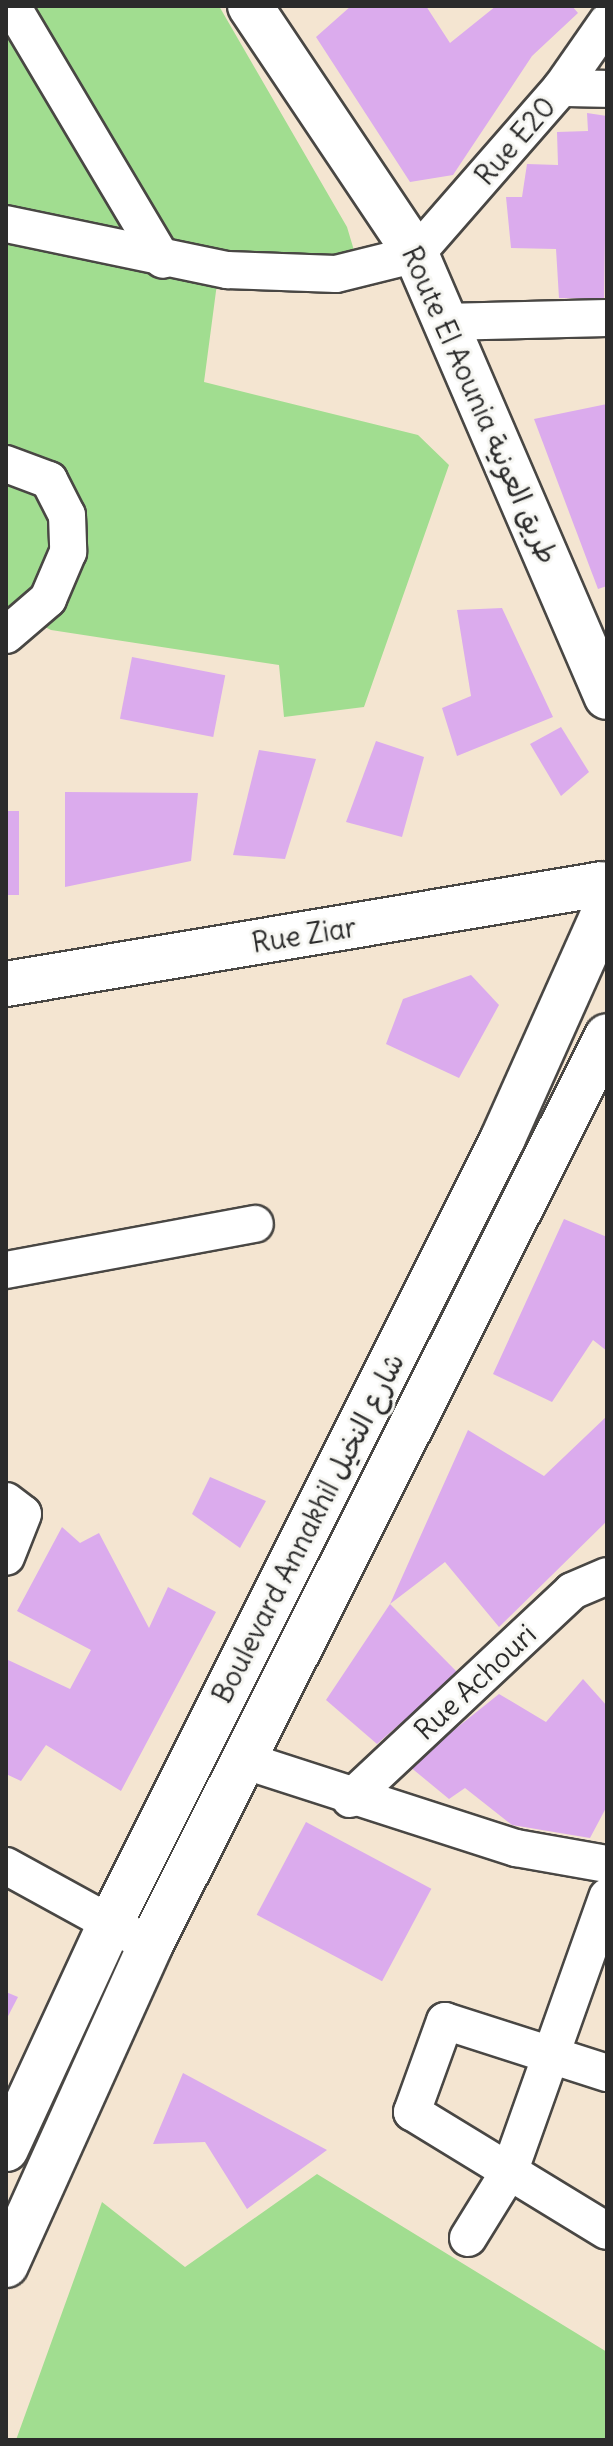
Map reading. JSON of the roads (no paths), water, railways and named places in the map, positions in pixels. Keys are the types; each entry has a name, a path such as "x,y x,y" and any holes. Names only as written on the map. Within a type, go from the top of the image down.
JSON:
{"main road":[{"name":"Route El Aounia طريق العونية","path":"250,6 416,254 607,697"},
{"name":"Rue Ziar","path":"6,984 606,884"},
{"name":"Boulevard Annakhil شارع النخيل","path":"6,2149 110,1924 503,1138 606,884"},
{"name":"Boulevard Annakhil شارع النخيل","path":"6,2265 150,1946 607,1036"}],"street":[{"path":"12,6 163,260"},
{"name":"Rue E20","path":"416,254 561,88 607,22"},
{"path":"561,88 607,89"},
{"path":"6,224 163,260 336,274 416,254"},
{"path":"444,322 607,318"},
{"path":"6,464 49,480 67,515 68,552 48,599 6,635"},
{"path":"6,1270 255,1224"},
{"path":"6,1501 23,1514 6,1557"},
{"name":"Rue Achouri","path":"350,1799 572,1591 607,1576"},
{"path":"243,1760 350,1799 516,1848 607,1864"},
{"path":"6,1866 150,1946"},
{"path":"468,2238 510,2170 607,1897"},
{"path":"607,2073 442,2023 412,2112 607,2231"}]}
